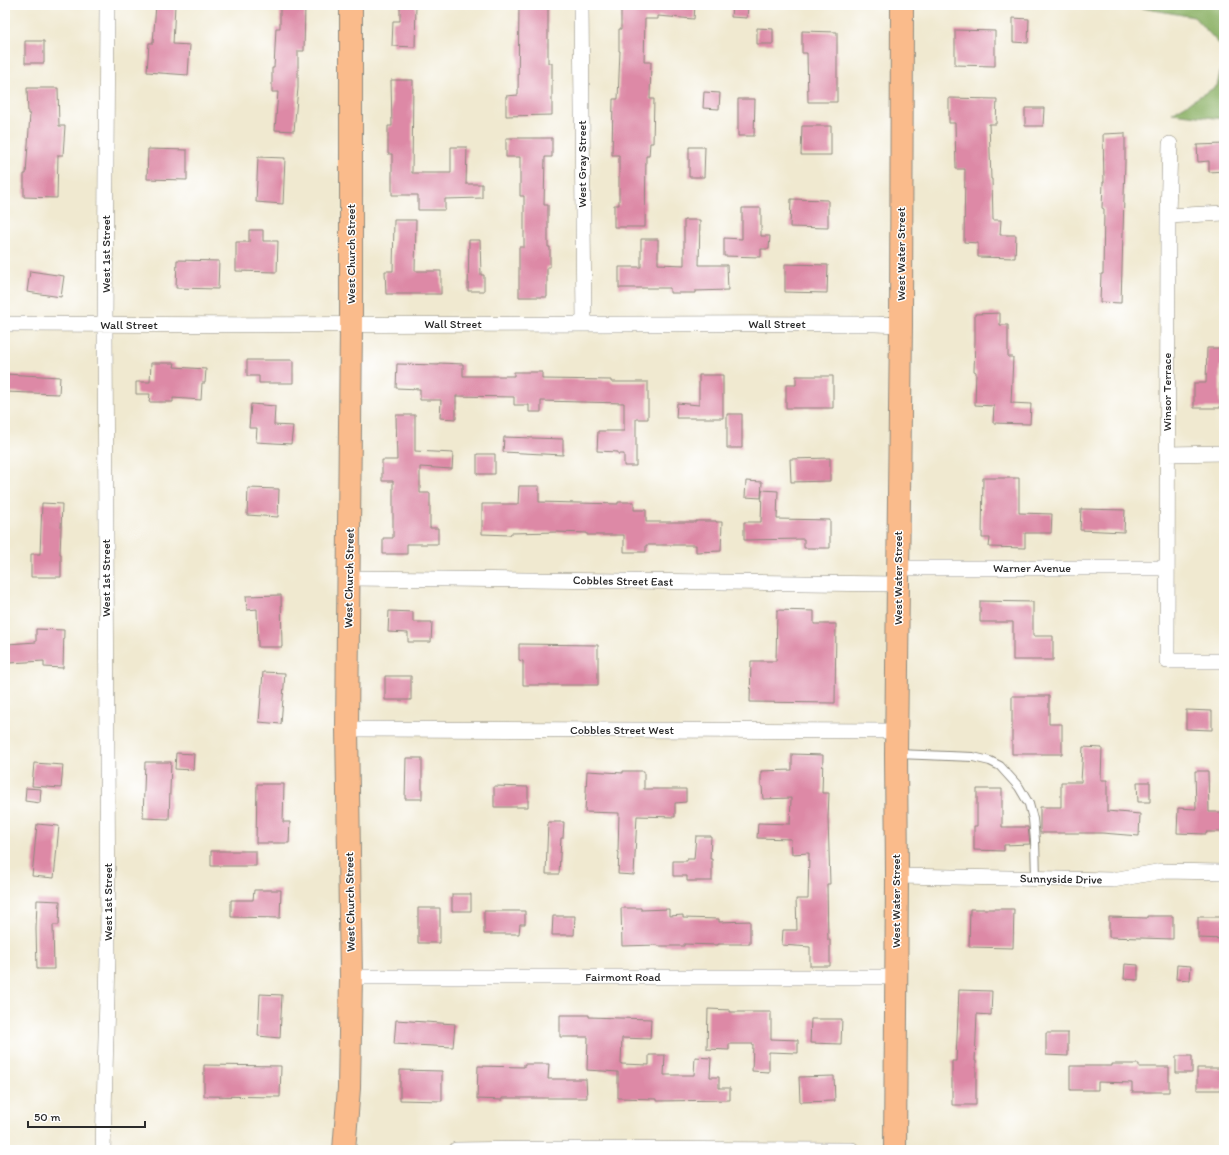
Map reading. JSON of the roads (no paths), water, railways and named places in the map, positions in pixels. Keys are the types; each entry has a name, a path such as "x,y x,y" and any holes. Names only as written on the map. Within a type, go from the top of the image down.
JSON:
{"main road":[{"name":"West Church Street","path":"344,1150 349,1088 351,977 347,729 351,325 351,5"},
{"name":"West Water Street","path":"895,1150 895,977 897,876 896,731 901,325 902,5"}],"street":[{"name":"West 1st Street","path":"103,1150 108,959 105,325 108,5"},
{"name":"West Gray Street","path":"581,5 584,323"},
{"name":"Winsor Terrace","path":"1170,144 1168,216 1167,661 1224,661"},
{"path":"1168,216 1224,213"},
{"name":"Wall Street","path":"5,324 351,325 584,323 901,325"},
{"path":"1167,454 1224,453"},
{"name":"Warner Avenue","path":"897,576 933,567 1167,568"},
{"name":"Cobbles Street East","path":"349,578 897,576"},
{"name":"Cobbles Street West","path":"347,729 896,731"},
{"name":"Sunnyside Drive","path":"897,876 1113,880 1162,871 1224,872"},
{"name":"Fairmont Road","path":"351,977 895,977"},
{"path":"456,1150 852,1150"}],"lane":[{"path":"896,754 973,757 990,761 1000,766 1019,787 1029,804 1033,819 1035,840 1036,878"}]}
